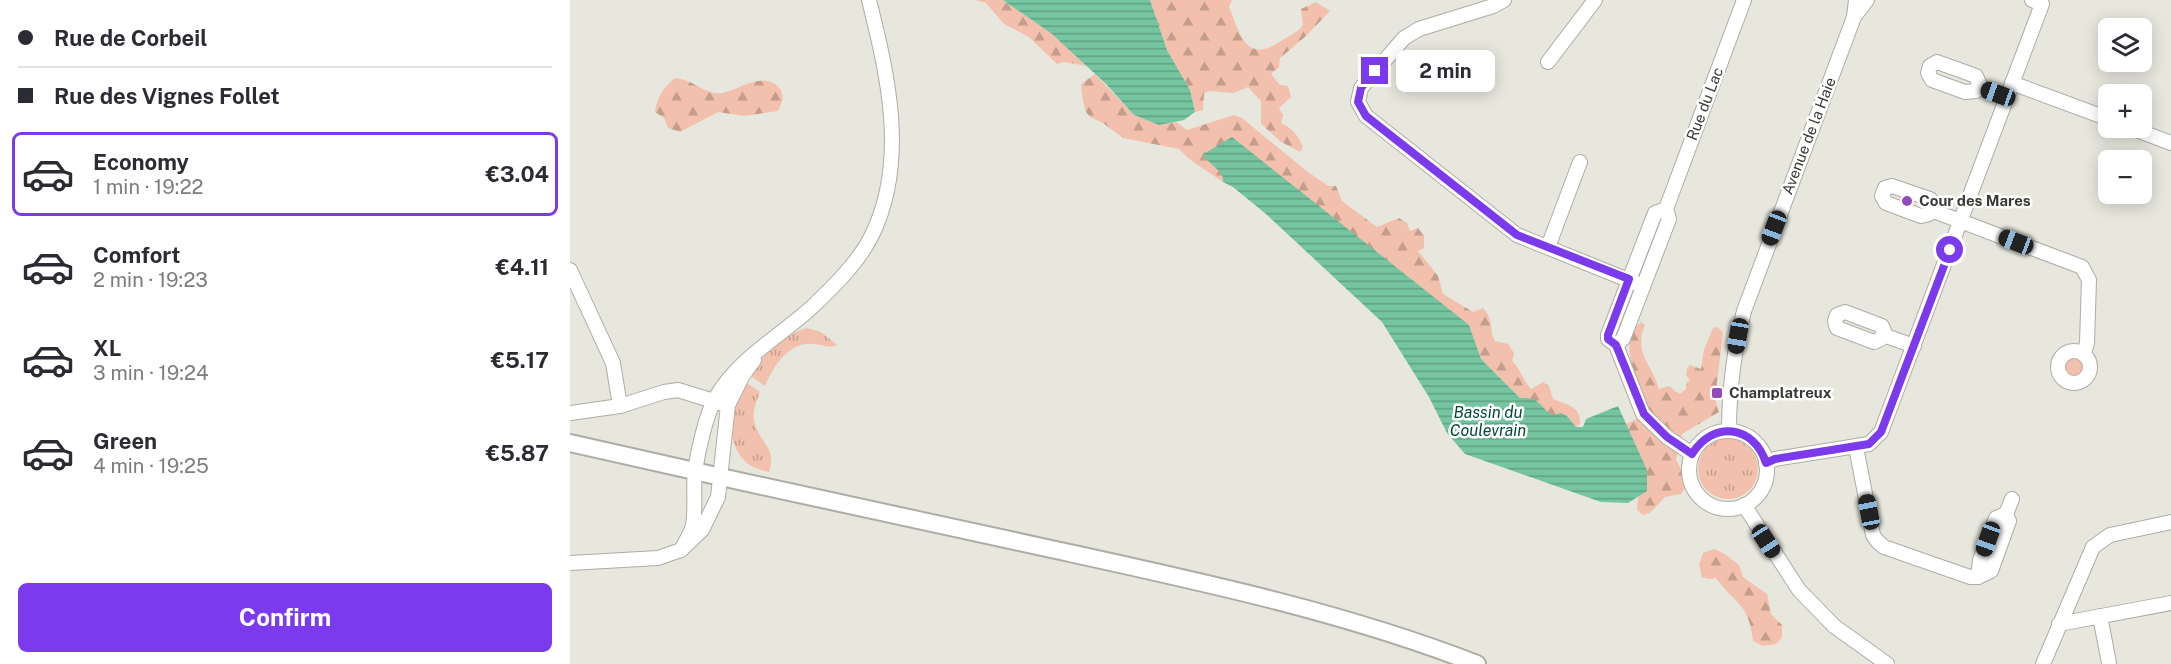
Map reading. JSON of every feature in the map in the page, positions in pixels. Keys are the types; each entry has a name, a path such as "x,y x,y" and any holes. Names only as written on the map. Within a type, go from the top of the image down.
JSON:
{"main road":[{"path":"570,443 1115,563 1272,601 1373,629 1477,664"}],"street":[{"path":"681,550 693,528 695,472 714,400 736,369 811,307 835,284 865,248 881,213 891,164 892,125 881,48 869,0"},
{"path":"1504,0 1493,6 1419,29 1404,38 1361,88 1358,102 1366,116 1517,235 1643,286"},
{"path":"1548,62 1594,0"},
{"name":"Rue du Lac","path":"1616,345 1623,339 1669,219 1666,209 1744,0"},
{"name":"Avenue de la Haie","path":"1729,431 1734,356 1744,311 1854,17 1856,0"},
{"name":"Avenue de la Haie","path":"1854,17 1867,0"},
{"path":"1766,463 1775,459 1869,444 1881,432 2007,98 2039,1"},
{"path":"2012,83 2098,115"},
{"path":"1978,87 2007,98"},
{"path":"2152,136 2171,143"},
{"path":"1548,247 1580,162"},
{"name":"Rue du Lac","path":"1666,209 1655,213 1608,339 1616,345 1644,414 1667,437 1692,454"},
{"path":"1931,210 2082,267 2089,280 2087,343 2084,353"},
{"path":"570,270 613,363 620,406"},
{"path":"1883,335 1914,346"},
{"path":"570,562 658,558 681,550 702,530 718,497 728,405 743,375 762,348"},
{"path":"570,412 620,406 678,390 728,405"},
{"path":"1729,431 1749,437 1763,453 1766,476 1755,498 1744,505 1723,508 1703,500 1691,483 1689,464 1697,446 1711,435 1729,431"},
{"path":"1856,447 1873,535 1878,542 1884,547 1970,578 1991,571 2009,522 2006,514 2012,500"},
{"path":"1744,505 1798,590 1834,626 1887,664"},
{"path":"2043,664 2093,547 2110,535 2171,522"},
{"path":"2060,624 2171,603"},
{"path":"2100,616 2109,663"}],"green space":[{"path":"976,0 1003,0 1052,34 1087,66 1064,62 1057,64 1029,37 1004,24 986,3"},
{"path":"1150,0 1232,0 1229,7 1241,36 1252,48 1259,49 1269,47 1301,27 1303,25 1301,9 1316,2 1330,11 1280,58 1279,67 1271,74 1280,85 1288,86 1291,97 1279,108 1283,115 1281,123 1297,136 1303,147 1300,152 1280,141 1261,124 1261,101 1248,87 1233,93 1209,91 1204,93 1203,110 1195,112 1190,90 1167,50"},
{"path":"1095,74 1134,115 1159,125 1176,122 1187,130 1234,115 1242,118 1304,169 1328,186 1336,186 1342,201 1377,227 1399,218 1407,223 1410,231 1418,228 1424,236 1424,248 1418,251 1438,276 1443,294 1473,312 1483,308 1489,317 1495,341 1508,344 1514,353 1512,361 1528,386 1531,389 1543,382 1549,386 1553,399 1576,410 1580,424 1576,427 1567,416 1552,415 1520,398 1481,359 1469,325 1222,174 1223,182 1189,159 1179,149 1123,138 1103,123 1090,117 1086,112 1081,84"},
{"path":"675,78 714,93 730,91 765,80 780,89 782,100 778,111 744,116 718,112 680,132 668,128 664,118 655,112 661,93"},
{"path":"1641,322 1645,325 1641,343 1642,351 1659,389 1670,386 1680,394 1686,389 1687,382 1690,380 1686,375 1690,365 1701,369 1704,350 1713,328 1718,327 1723,333 1715,399 1719,412 1682,434 1676,460 1685,488 1681,494 1665,497 1650,513 1643,515 1637,510 1638,497 1647,491 1647,470 1626,424 1651,412 1636,379 1630,353 1633,331"},
{"path":"807,328 821,332 837,345 831,347 816,344 797,346 783,356 765,386 748,374 782,341"},
{"path":"2074,356 2084,363 2085,367 2078,377 2074,378 2064,371 2063,367 2070,357"},
{"path":"744,381 760,392 754,408 754,418 755,425 770,452 769,472 754,468 747,463 735,445 731,423 732,411"},
{"path":"1728,439 1749,448 1758,469 1749,490 1728,499 1707,490 1698,469 1707,448"},
{"path":"1714,549 1739,565 1743,577 1767,594 1771,614 1782,625 1782,638 1776,644 1763,646 1753,641 1745,611 1716,578 1702,577 1699,565 1703,553"}],"water":[{"path":"1003,0 1150,0 1167,50 1190,90 1195,112 1184,120 1159,125 1134,115 1106,84 1052,34"},
{"name":"Bassin du Coulevrain","path":"1232,137 1469,325 1481,359 1520,398 1535,400 1552,415 1561,413 1567,416 1576,427 1583,427 1586,419 1618,406 1647,470 1647,491 1628,503 1601,502 1465,454 1447,433 1429,397 1382,322 1266,214 1233,187 1223,182 1222,174 1202,155"}],"place":[{"name":"Cour des Mares","path":"1907,201"},
{"name":"Champlatreux","path":"1717,393"}],"route":[{"path":"1375,71 1361,88 1358,102 1366,116 1517,235 1629,279 1608,339 1616,345 1644,414 1667,437 1692,454 1703,440 1711,435 1729,431 1749,437 1763,453 1766,463 1775,459 1869,444 1881,432 1950,250"}]}
